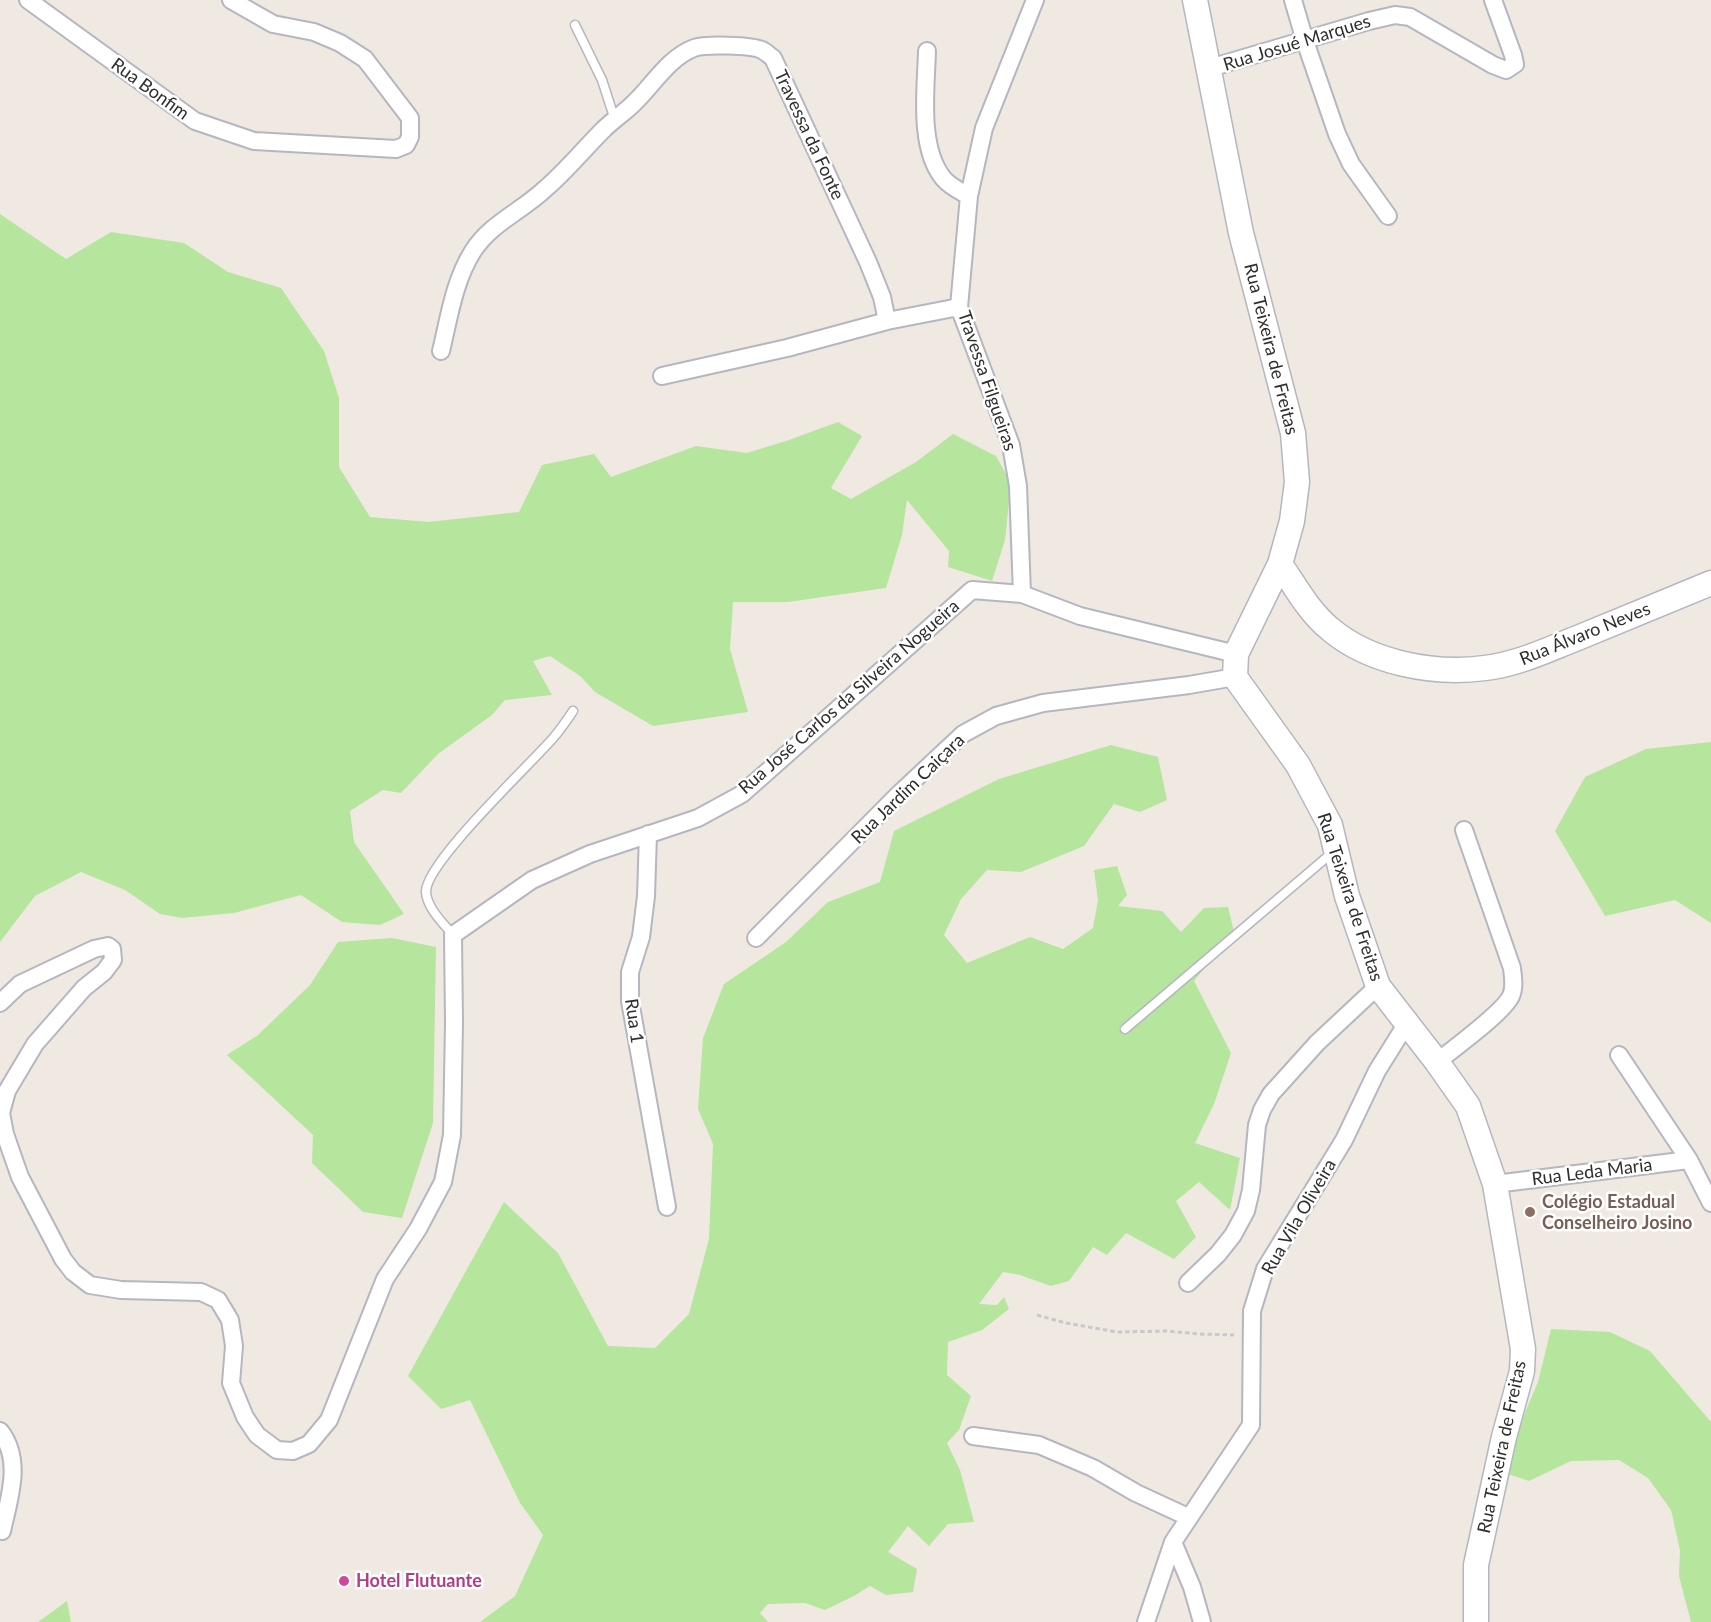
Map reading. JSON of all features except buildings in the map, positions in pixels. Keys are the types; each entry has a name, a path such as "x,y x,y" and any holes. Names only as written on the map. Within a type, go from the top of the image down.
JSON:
{"street":[{"name":"Rua Bonfim","path":"28,0 195,121 254,141 396,149 406,145 410,137 410,118 365,59 340,43 314,32 273,24 231,0"},
{"name":"Travessa Filgueiras","path":"1022,594 1018,486 1011,445 959,307 969,196 984,128 1035,0"},
{"name":"Rua Teixeira de Freitas","path":"1195,0 1241,233 1293,433 1297,482 1292,521 1280,564 1236,666 1298,765 1330,825 1347,896 1378,986 1468,1106 1495,1184 1523,1350 1522,1371 1504,1437 1476,1564 1476,1622"},
{"path":"1293,0 1336,134 1351,164 1388,216"},
{"name":"Rua Josué Marques","path":"1210,68 1395,15 1410,17 1493,65 1506,70 1515,64 1514,55 1493,0"},
{"name":"Travessa da Fonte","path":"441,351 460,276 472,252 482,239 544,191 636,101 667,67 682,54 696,47 730,46 763,50 773,58 868,262 882,297 887,321"},
{"path":"927,51 925,107 929,149 942,178 969,196"},
{"path":"662,376 788,348 887,321 959,307"},
{"name":"Rua Álvaro Neves","path":"1280,564 1303,599 1328,628 1353,646 1380,657 1407,664 1451,669 1485,668 1520,661 1711,583"},
{"name":"Rua José Carlos da Silveira Nogueira","path":"453,935 532,880 590,854 698,818 742,794 972,590 1022,594 1080,616 1236,666"},
{"name":"Rua Jardim Caiçara","path":"756,938 963,734 996,716 1043,703 1178,687 1236,666"},
{"path":"1437,1062 1503,1007 1511,995 1514,982 1512,968 1464,830"},
{"name":"Rua 1","path":"648,834 646,896 641,937 630,972 630,1001 667,1207"},
{"path":"0,1003 20,984 94,948 108,946 112,949 113,960 104,972 84,988 35,1044 6,1091 1,1113 4,1134 20,1177 63,1259 90,1285 121,1290 201,1292 218,1300 230,1320 234,1346 231,1383 245,1417 257,1435 277,1450 293,1451 309,1444 329,1420 385,1279 418,1229 443,1182 452,1135 453,935"},
{"path":"1188,1283 1198,1276 1223,1248 1246,1211 1251,1190 1257,1125 1271,1094 1317,1043 1378,986"},
{"name":"Rua Vila Oliveira","path":"1146,1622 1173,1542 1188,1516 1251,1425 1252,1311 1265,1269 1344,1140 1377,1071 1407,1023"},
{"path":"1619,1056 1689,1160 1711,1203"},
{"name":"Rua Leda Maria","path":"1495,1184 1689,1160"},
{"path":"0,1431 11,1454 13,1480 2,1531"},
{"path":"973,1436 1017,1441 1048,1448 1093,1468 1136,1493 1188,1516"},
{"path":"1173,1542 1192,1587 1202,1622"}],"lane":[{"path":"575,25 602,80 615,120"},
{"path":"453,935 432,908 426,894 428,883 470,825 554,737 573,711"},
{"path":"1125,1029 1336,850"}],"path":[{"path":"1036,1315 1084,1327 1117,1332 1159,1331 1251,1335"}],"green space":[{"path":"0,214 66,259 111,232 184,243 228,272 281,288 324,351 339,398 339,467 370,517 429,522 519,512 542,465 594,454 611,477 696,446 747,453 838,422 862,436 831,488 851,499 916,462 953,434 996,456 1011,483 1005,540 992,581 948,567 949,551 907,500 902,535 886,588 788,602 733,602 730,649 748,712 653,726 595,692 580,676 550,656 533,661 552,695 505,700 492,715 438,754 401,793 383,790 350,811 354,842 404,914 380,925 342,922 301,895 234,913 182,918 160,914 125,890 81,872 35,896 0,942"},
{"path":"1711,742 1711,923 1675,900 1605,916 1555,831 1585,777 1646,749"},
{"path":"1111,745 1158,757 1167,800 1140,812 1114,804 1084,846 1021,872 987,870 961,899 944,935 967,963 1030,937 1063,949 1093,928 1098,900 1094,870 1117,866 1127,895 1118,906 1162,911 1181,932 1204,908 1228,907 1234,932 1194,981 1231,1053 1214,1104 1195,1143 1240,1158 1230,1210 1199,1182 1176,1201 1196,1237 1174,1259 1126,1233 1107,1255 1093,1247 1069,1281 1051,1286 1020,1275 1003,1272 979,1304 997,1305 1004,1297 1009,1309 982,1330 948,1342 947,1375 971,1396 959,1430 947,1443 960,1470 974,1522 948,1524 929,1546 908,1526 888,1552 917,1569 913,1592 886,1595 870,1586 825,1610 805,1603 768,1604 760,1613 768,1622 480,1622 515,1596 543,1535 520,1503 470,1400 441,1409 408,1376 504,1202 558,1253 608,1346 655,1348 689,1314 709,1239 713,1144 698,1109 703,1038 724,984 786,942 828,902 880,882 894,831 999,779"},
{"path":"392,938 436,947 433,1123 402,1218 363,1212 312,1163 313,1135 227,1055 258,1035 310,985 338,942"},
{"path":"1551,1329 1610,1332 1650,1351 1711,1422 1711,1622 1691,1622 1679,1576 1680,1550 1671,1510 1648,1478 1619,1460 1571,1461 1529,1481 1508,1474 1518,1429 1538,1382"},
{"path":"67,1601 71,1622 38,1622"}],"place":[{"name":"Colégio Estadual Conselheiro Josino","path":"1530,1212"},
{"name":"Hotel Flutuante","path":"344,1581"}]}
